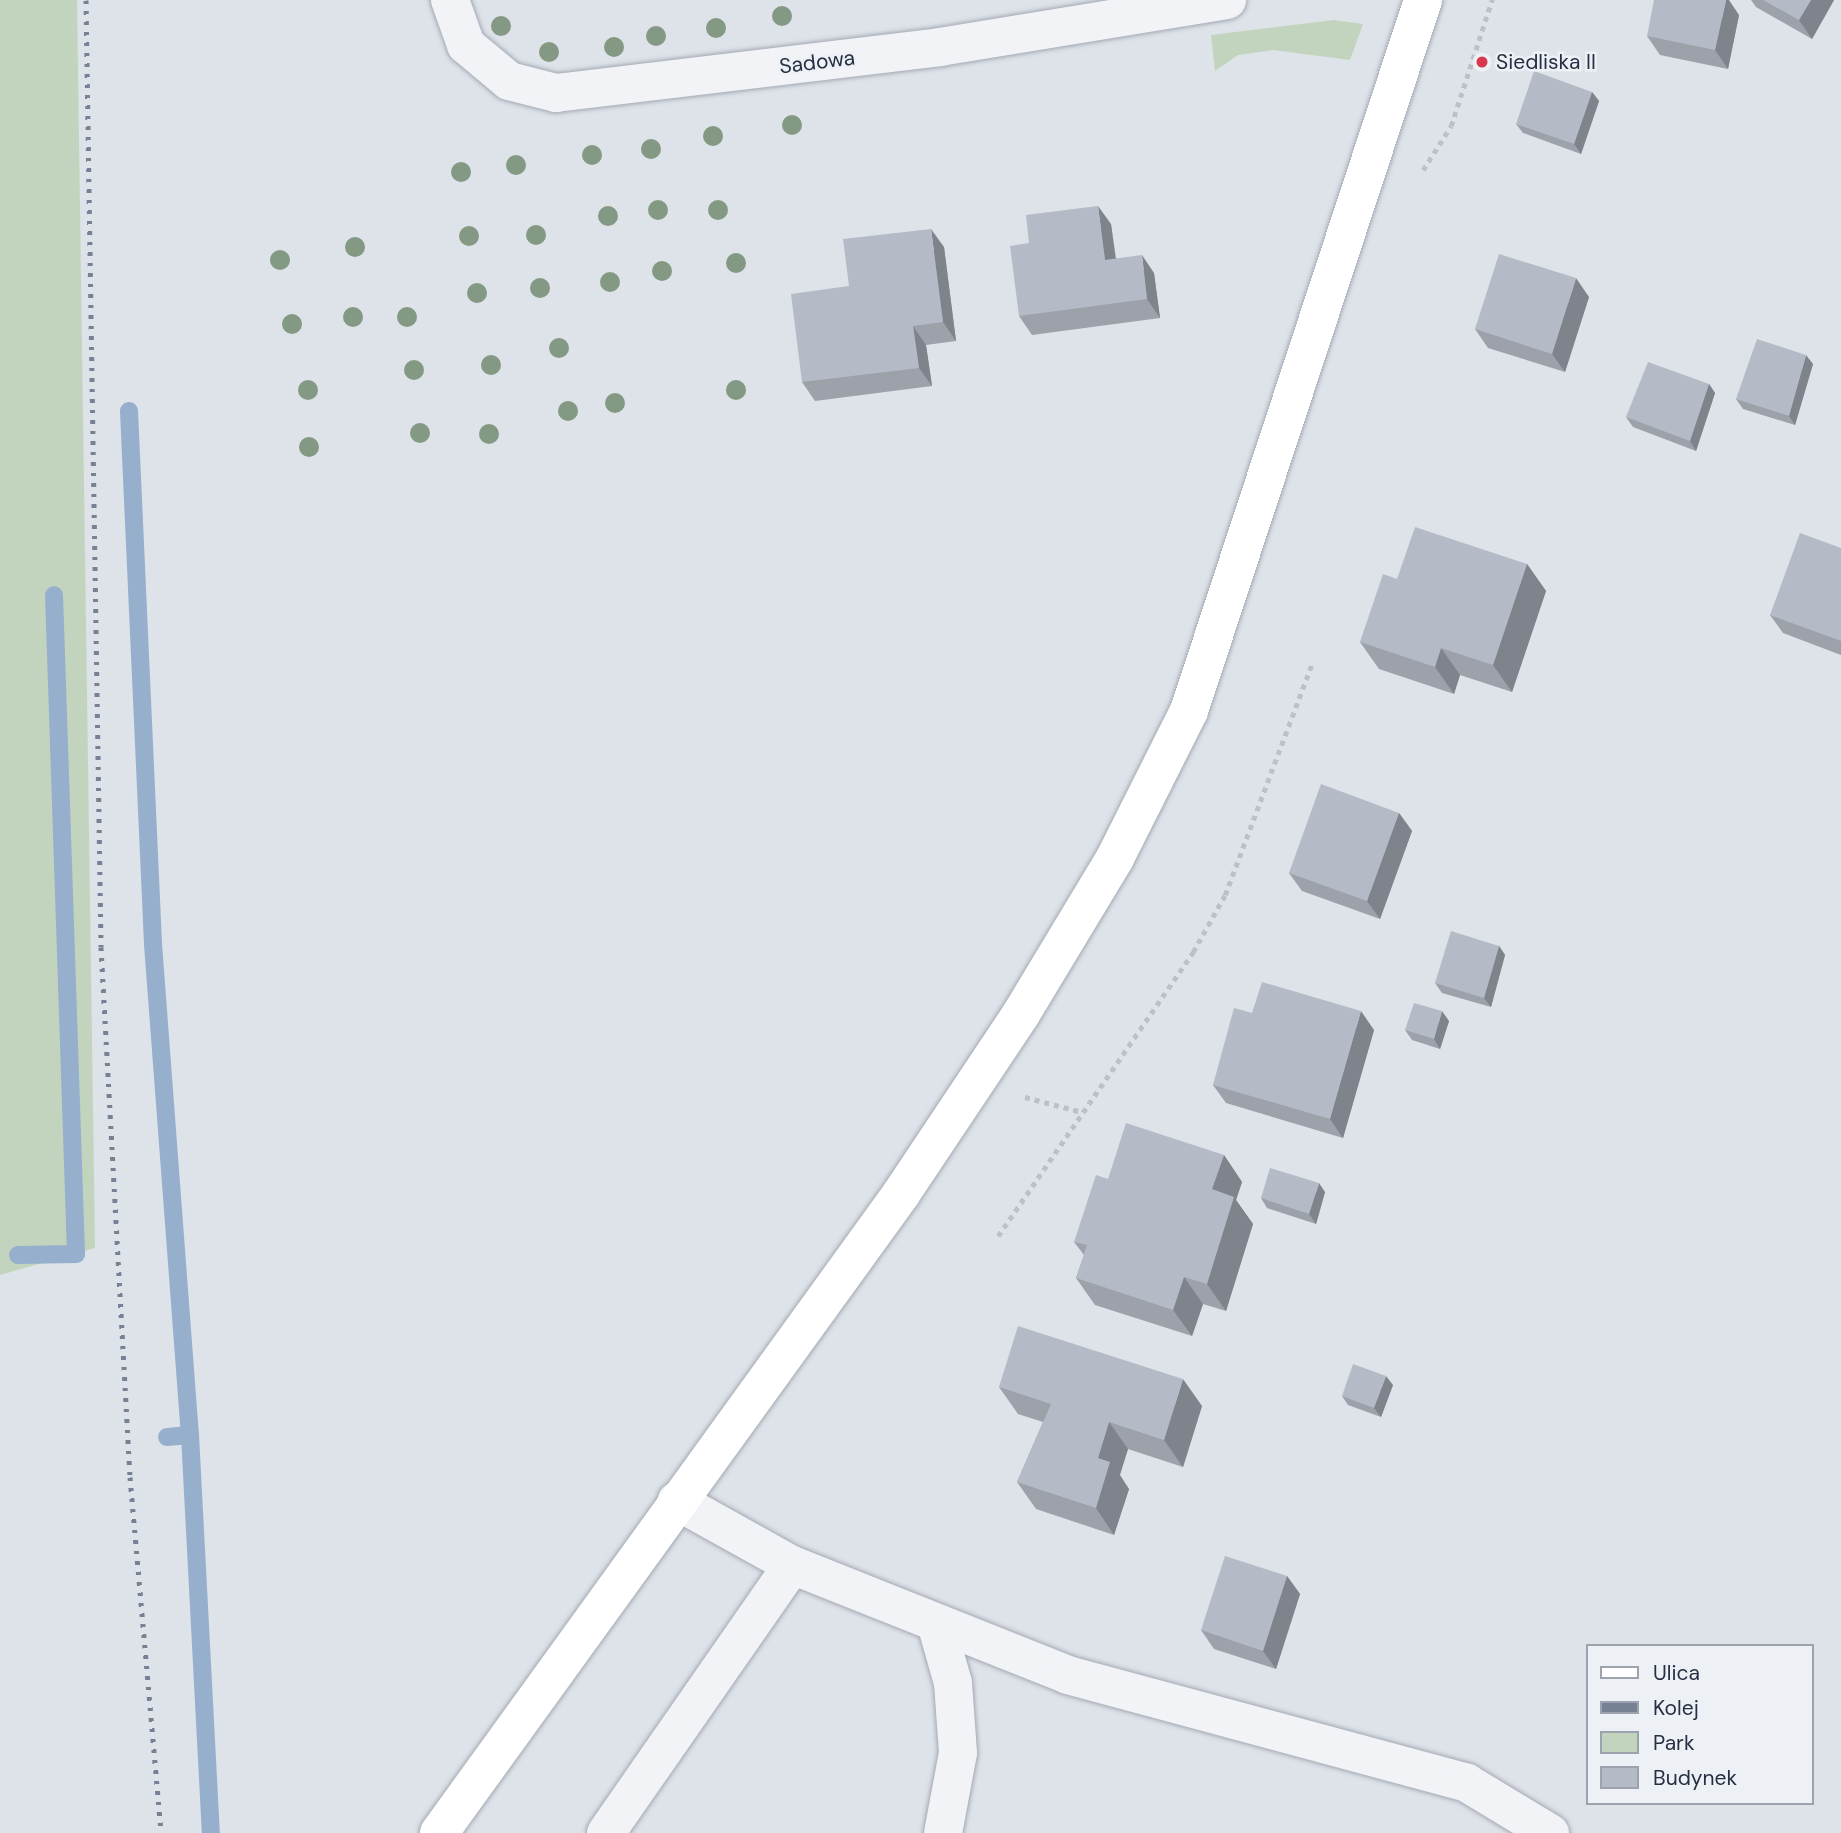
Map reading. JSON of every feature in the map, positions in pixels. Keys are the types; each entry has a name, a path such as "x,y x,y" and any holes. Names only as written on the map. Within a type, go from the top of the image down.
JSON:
{"main road":[{"path":"439,1833 979,1079 1115,858 1189,711 1418,3"}],"street":[{"name":"Sadowa","path":"450,0 466,45 509,81 556,93 940,47 1227,0"},
{"path":"677,1501 792,1565 1068,1675 1466,1783 1550,1833"},
{"path":"606,1833 792,1565"},
{"path":"936,1623 953,1683 958,1753 943,1833"}],"path":[{"path":"998,1236 1225,895 1313,661"},
{"path":"979,1079 1082,1112"}],"green space":[{"path":"0,0 77,0 95,1248 0,1275"},
{"path":"1334,20 1363,24 1350,60 1273,50 1238,55 1215,71 1211,35"}],"building":[{"path":"1654,0 1726,0 1715,50 1647,36"},
{"path":"1763,0 1811,0 1799,20"},
{"path":"1534,71 1592,92 1574,144 1516,124"},
{"path":"1098,206 1105,260 1142,255 1147,299 1019,316 1010,246 1029,243 1026,215"},
{"path":"931,229 943,322 913,326 919,368 802,382 791,294 849,286 843,239"},
{"path":"1499,254 1576,278 1552,354 1475,329"},
{"path":"1757,339 1806,355 1789,416 1736,399"},
{"path":"1648,362 1709,384 1690,441 1626,417"},
{"path":"1415,527 1527,564 1493,665 1441,648 1435,667 1360,642 1383,574 1397,579"},
{"path":"1800,533 1841,548 1841,641 1770,615"},
{"path":"1321,784 1399,813 1367,901 1289,873"},
{"path":"1451,931 1499,946 1484,998 1435,983"},
{"path":"1262,982 1361,1011 1330,1119 1213,1085 1234,1008 1252,1013"},
{"path":"1414,1003 1442,1011 1434,1039 1405,1030"},
{"path":"1126,1123 1224,1155 1212,1189 1234,1197 1207,1284 1184,1277 1173,1310 1076,1278 1087,1245 1074,1242 1096,1175 1108,1179"},
{"path":"1270,1168 1319,1183 1309,1214 1261,1198"},
{"path":"1018,1326 1183,1379 1164,1440 1109,1422 1098,1458 1110,1462 1096,1508 1017,1482 1051,1404 999,1387"},
{"path":"1353,1364 1386,1376 1374,1408 1342,1396"},
{"path":"1225,1556 1287,1576 1263,1651 1201,1630"}],"waterway":[{"path":"129,411 153,944 190,1435"},
{"path":"18,1255 76,1254 54,595"},
{"path":"167,1437 190,1435 211,1833"}],"railway":[{"path":"86,0 101,947 130,1477 161,1833"}],"place":[{"name":"Siedliska II","path":"1482,62"}]}
